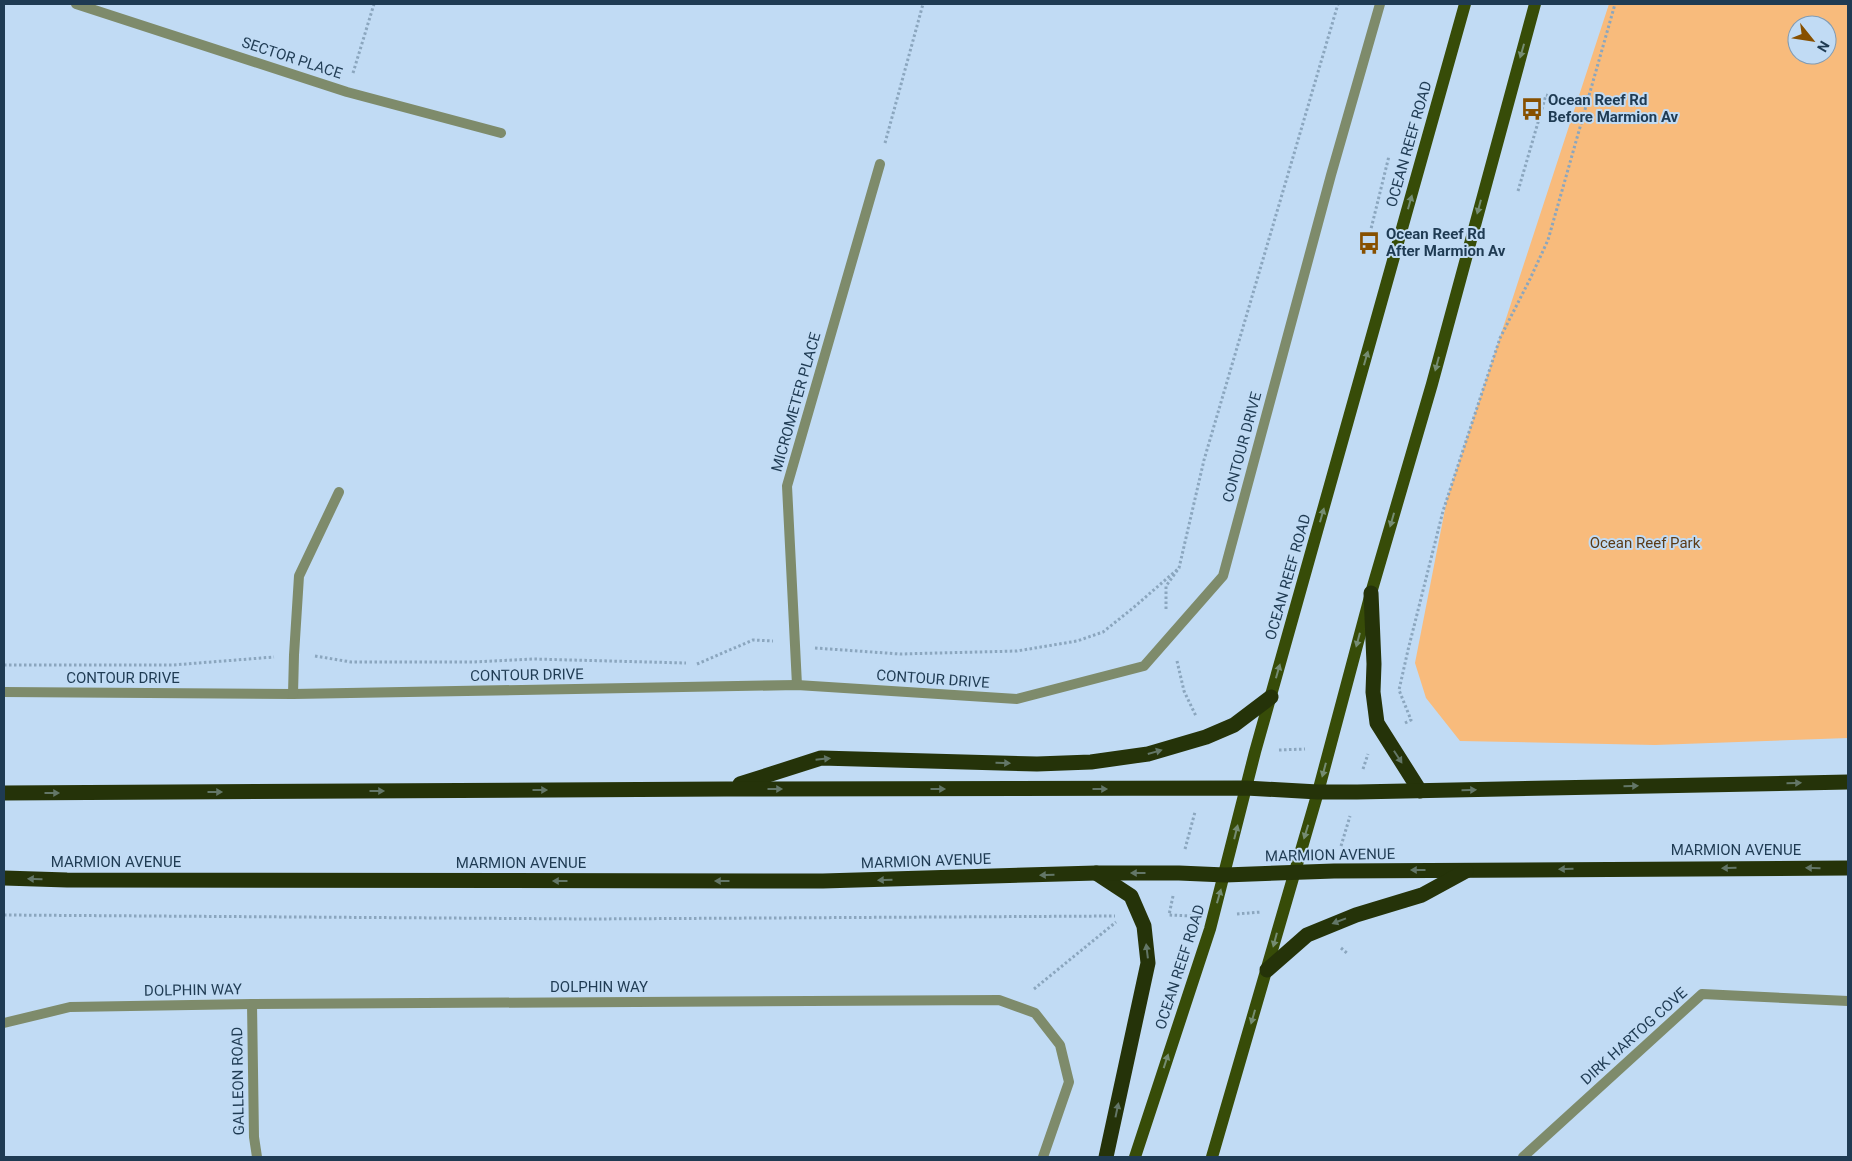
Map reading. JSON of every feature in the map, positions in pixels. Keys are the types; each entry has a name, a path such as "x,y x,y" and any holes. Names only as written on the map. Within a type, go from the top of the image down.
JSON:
{"highway":[{"path":"1371,593 1374,664 1373,692 1377,723 1420,791"},
{"path":"726,789 821,758 1037,764 1091,762 1148,754 1206,737 1234,725 1271,697"},
{"path":"4,793 1246,788 1357,792 1848,782"},
{"name":"MARMION AVENUE","path":"4,878 77,880 823,882 1096,873 1179,873 1225,876 1334,870 1848,868"},
{"path":"1267,970 1307,935 1356,915 1422,896 1467,870"},
{"path":"1096,873 1131,896 1144,926 1148,963 1106,1157"}],"main road":[{"name":"OCEAN REEF ROAD","path":"1134,1157 1225,876 1255,752 1465,4"},
{"path":"1212,1157 1318,792 1371,593 1432,384 1535,4"}],"street":[{"name":"SECTOR PLACE","path":"76,4 348,92 501,133"},
{"name":"CONTOUR DRIVE","path":"4,692 293,694 797,685 1017,700 1144,666 1223,576 1329,184 1380,4"},
{"name":"MICROMETER PLACE","path":"797,685 787,486 880,164"},
{"path":"293,694 299,576 339,492"},
{"name":"DIRK HARTOG COVE","path":"1523,1157 1702,994 1848,1001"},
{"name":"DOLPHIN WAY","path":"4,1023 70,1007 252,1004 999,1000 1035,1013 1060,1045 1069,1082 1044,1157"},
{"name":"GALLEON ROAD","path":"252,1004 254,1136 257,1157"}],"path":[{"path":"348,92 374,4"},
{"path":"880,164 923,4"},
{"path":"1170,636 1165,614 1166,586 1179,568 1204,460 1338,4"},
{"path":"1357,792 1374,735 1410,720 1399,690 1443,512 1500,338 1548,240 1615,4"},
{"path":"1518,191 1546,95 1586,105"},
{"path":"1370,233 1389,156"},
{"path":"4,666 173,665 294,655 322,656 351,662 473,662 533,659 699,664 752,640 794,641 805,648 900,654 1017,651 1077,641 1103,632 1179,568"},
{"path":"1255,752 1330,748"},
{"path":"1169,915 1201,789"},
{"path":"1213,917 1284,910"},
{"path":"4,915 588,919 1123,917 1033,991 1012,983 999,1000"}],"green space":[{"name":"Ocean Reef Park","path":"1609,4 1848,4 1848,738 1655,745 1460,741 1426,698 1415,663 1447,499"}],"place":[{"name":"Ocean Reef Rd Before Marmion Av","path":"1532,109"},
{"name":"Ocean Reef Rd After Marmion Av","path":"1369,243"}]}
